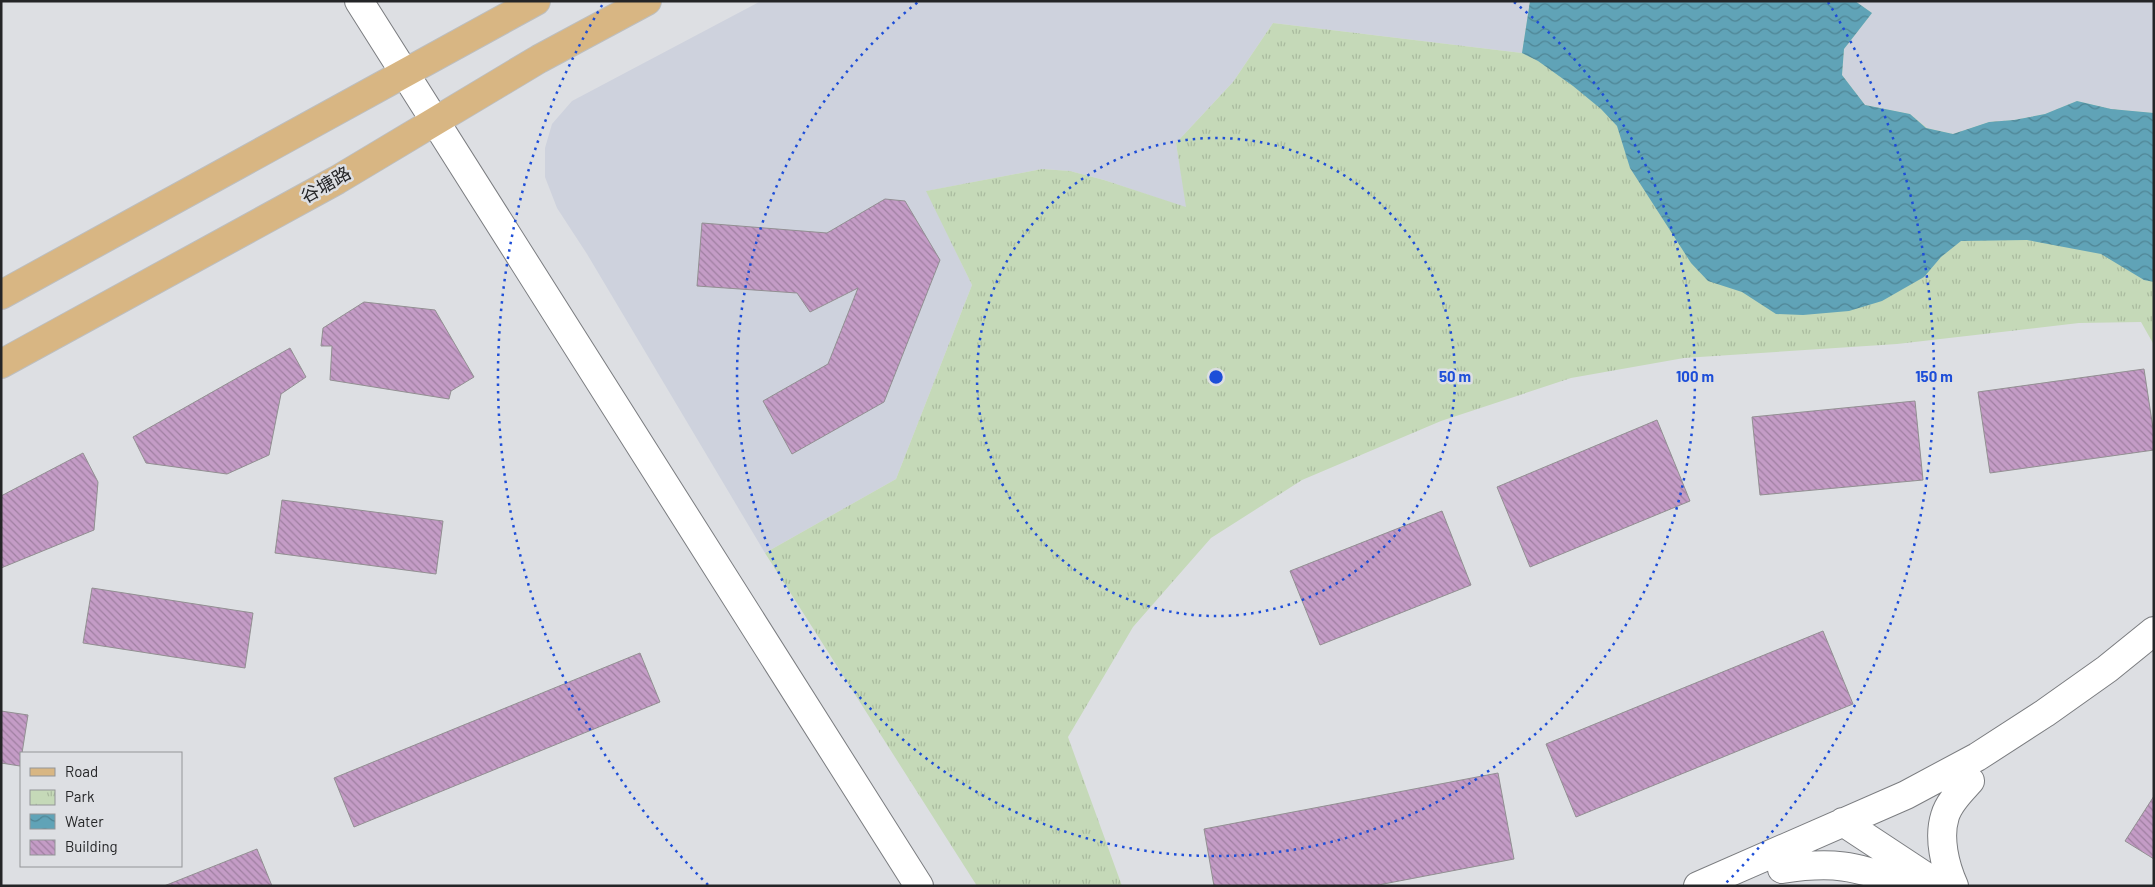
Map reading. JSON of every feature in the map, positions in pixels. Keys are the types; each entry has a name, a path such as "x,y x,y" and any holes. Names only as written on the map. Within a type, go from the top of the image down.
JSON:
{"main road":[{"path":"1,295 536,1"},
{"name":"谷塘路","path":"1,364 337,180 539,58 647,1"}],"street":[{"path":"359,1 412,68 919,886"},
{"path":"380,1 412,68"},
{"path":"442,116 939,886"},
{"path":"1743,886 1782,868 1906,795 1976,757 2045,713 2107,669 2154,631"},
{"path":"1698,886 1843,832 1912,811 1970,781 2055,729 2154,653"},
{"path":"1954,886 1947,870 1944,853 1945,816 1954,799 1970,781"},
{"path":"1843,832 1905,884"},
{"path":"1843,832 1940,886"},
{"path":"1782,868 1809,864 1832,864 1854,867 1905,884"}],"shaded area":[{"path":"761,1 1530,1 1522,53 1273,23 1233,82 1176,143 1187,208 1104,180 1070,171 1042,169 927,191 972,285 896,479 765,553 587,254 557,208 545,177 545,148 552,124 572,101"},
{"path":"1855,1 2154,1 2154,113 2111,109 2077,101 2045,114 2014,120 1989,122 1953,134 1926,128 1910,114 1865,105 1842,75 1844,49 1871,13"}],"green space":[{"path":"1530,1 1855,1 1872,13 1844,49 1842,75 1865,105 1910,114 1927,128 1953,134 1989,122 2014,120 2045,114 2077,101 2111,109 2154,113 2154,345 2141,322 2079,323 1897,344 1684,358 1571,378 1441,421 1302,480 1211,538 1133,627 1068,737 1122,886 977,886 765,553 896,479 972,285 926,191 1042,169 1070,171 1186,207 1176,143 1233,82 1273,23 1522,53"}],"water":[{"path":"1530,1 1855,1 1872,13 1844,49 1842,75 1865,105 1910,114 1926,128 1953,134 1989,122 2014,120 2045,114 2077,101 2111,109 2154,113 2154,282 2144,280 2101,254 2027,240 1961,241 1941,257 1924,277 1882,301 1849,311 1803,315 1776,314 1742,292 1708,281 1691,263 1630,168 1617,126 1601,109 1573,86 1538,61 1522,53"}],"building":[{"path":"885,199 905,201 940,260 884,402 792,454 763,401 828,364 858,288 810,312 797,293 697,286 702,223 827,233"},
{"path":"364,302 435,310 474,377 451,391 449,399 330,380 332,346 321,346 323,328"},
{"path":"290,348 306,377 281,394 269,455 227,474 146,463 133,437"},
{"path":"2144,369 2154,435 2154,450 1990,473 1978,392"},
{"path":"1915,401 1923,480 1760,495 1752,417"},
{"path":"1657,420 1690,501 1530,567 1497,487"},
{"path":"83,453 98,482 94,530 1,568 1,496"},
{"path":"282,500 443,521 436,574 275,553"},
{"path":"1442,511 1471,585 1320,645 1290,571"},
{"path":"92,588 253,613 245,668 83,643"},
{"path":"1823,631 1853,704 1576,817 1546,744"},
{"path":"640,653 660,702 354,827 334,778"},
{"path":"1,711 28,715 22,752 20,752 20,766 1,763"},
{"path":"1498,773 1514,859 1373,886 1214,886 1204,829"},
{"path":"2154,796 2154,859 2125,841"},
{"path":"257,849 272,886 164,886"}]}
